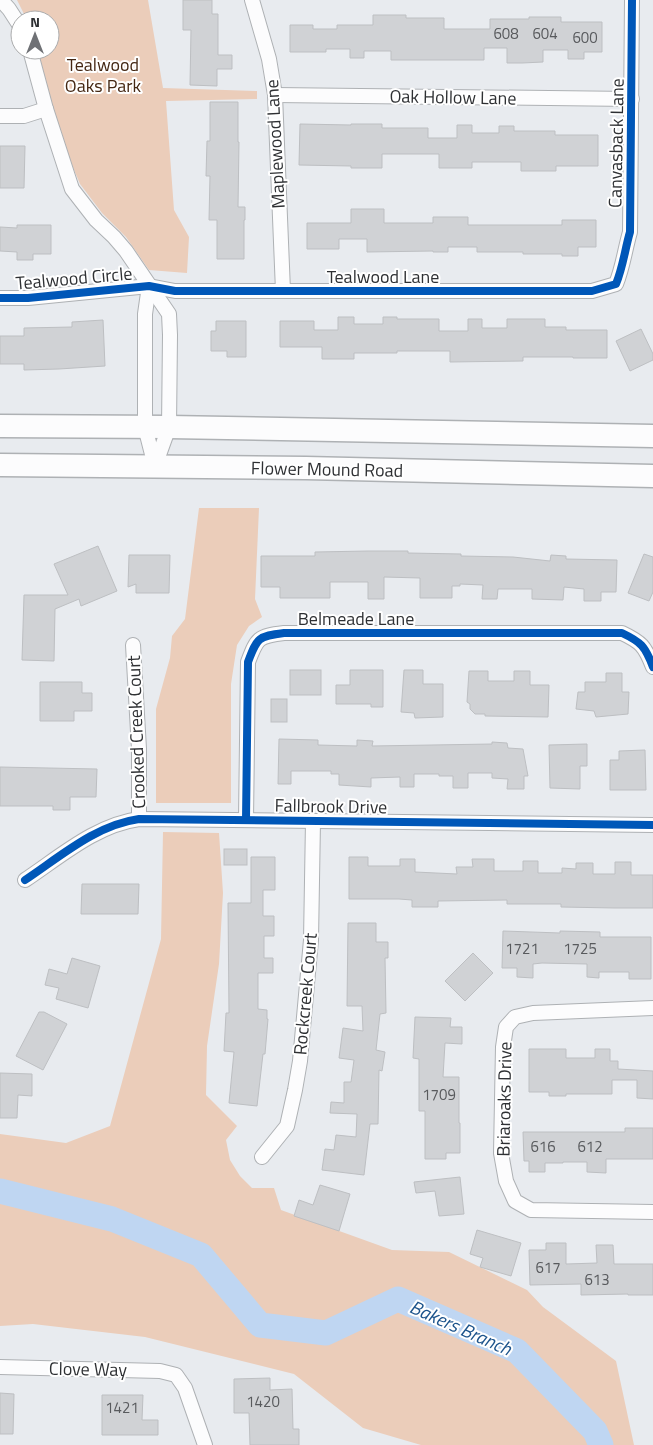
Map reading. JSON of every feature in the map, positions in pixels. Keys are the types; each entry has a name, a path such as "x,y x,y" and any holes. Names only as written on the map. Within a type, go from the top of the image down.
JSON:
{"main road":[{"path":"0,426 169,427 653,436"},
{"name":"Flower Mound Road","path":"0,465 155,466 653,476"}],"street":[{"path":"1,0 10,11"},
{"name":"Maplewood Lane","path":"252,0 269,59 275,95 283,291"},
{"name":"Canvasback Lane","path":"616,284 622,270 624,253 630,232 632,0"},
{"path":"33,60 46,109 72,189 96,220 126,251 169,314 169,427 155,466"},
{"name":"Oak Hollow Lane","path":"275,95 632,100"},
{"path":"0,116 24,116 46,109"},
{"name":"Tealwood Lane","path":"150,286 175,291 592,291 616,284"},
{"path":"150,286 145,314 146,427 155,466"},
{"name":"Tealwood Circle","path":"0,298 28,298 150,286"},
{"name":"Belmeade Lane","path":"246,820 248,662 254,645 265,635 284,633 622,633 637,640 648,652 653,667"},
{"name":"Crooked Creek Court","path":"133,645 139,749 139,819"},
{"name":"Fallbrook Drive","path":"25,880 92,836 127,821 139,819 653,825"},
{"name":"Rockcreek Court","path":"262,1157 287,1126 300,1060 311,940 313,821"},
{"name":"Briaroaks Drive","path":"653,1008 533,1013 515,1017 506,1027 503,1046 501,1153 506,1181 515,1200 531,1210 653,1212"},
{"name":"Clove Way","path":"0,1367 160,1371 176,1375 185,1388 205,1445"}],"green space":[{"name":"Tealwood Oaks Park","path":"17,0 148,0 163,88 257,91 257,99 166,101 174,210 189,237 187,273 149,270 126,237 102,213 80,184 64,146 39,60 60,60 60,10 22,10"},
{"path":"199,508 259,508 255,599 262,617 249,626 237,645 231,684 231,803 156,803 156,709 170,658 172,636 185,619"},
{"path":"163,832 219,833 223,893 219,964 207,1046 206,1095 237,1126 226,1140 230,1160 240,1176 252,1188 274,1188 281,1210 392,1250 449,1252 527,1290 543,1307 616,1361 634,1445 421,1445 363,1428 294,1374 145,1337 33,1324 0,1326 0,1134 66,1143 110,1126 161,939"}],"building":[{"path":"183,0 212,0 212,14 218,14 218,55 232,55 232,69 217,69 217,86 190,85 191,30 183,30"},
{"path":"373,15 406,15 406,18 444,18 444,29 490,29 490,19 529,19 529,17 561,17 561,22 602,22 602,52 584,52 584,59 568,59 568,50 543,50 543,62 507,63 507,48 484,48 484,60 391,60 391,51 364,51 364,58 350,58 350,49 326,49 326,52 290,52 290,25 313,25 313,29 337,29 337,25 373,25"},
{"path":"210,102 238,102 238,207 245,207 244,259 217,259 217,220 209,220 210,176 206,176 207,141 210,141"},
{"path":"300,124 382,124 382,128 428,128 428,138 457,138 457,125 472,125 472,133 499,133 499,126 514,126 514,131 555,131 555,135 598,135 598,166 556,166 556,171 521,171 521,162 472,162 472,168 439,168 439,154 382,154 382,168 299,165"},
{"path":"0,146 25,146 24,188 0,188"},
{"path":"351,209 384,209 384,223 433,223 433,217 468,217 468,225 562,225 562,220 596,220 596,247 578,247 578,256 523,254 523,252 477,252 477,247 448,247 448,252 367,252 367,239 339,239 339,249 307,249 307,223 351,223"},
{"path":"17,225 51,225 51,254 33,254 33,260 17,260 17,252 0,251 0,227 17,228"},
{"path":"338,317 354,317 354,324 383,324 383,317 439,319 439,331 468,331 468,319 482,319 482,328 507,328 507,319 545,319 545,327 566,327 566,330 607,330 607,358 523,357 523,361 450,362 450,351 397,351 397,353 354,353 354,359 322,359 322,347 280,347 280,321 314,321 314,330 338,330"},
{"path":"103,320 105,366 24,370 24,364 0,364 0,336 24,336 24,328 72,327 72,322"},
{"path":"216,321 246,321 246,357 227,357 227,351 211,351 211,331 216,331"},
{"path":"641,329 653,354 653,360 630,371 616,341"},
{"path":"98,546 117,591 81,606 79,599 55,609 54,661 22,660 24,595 68,595 54,564"},
{"path":"408,551 408,553 461,554 461,556 513,557 550,561 551,555 566,556 566,559 617,560 616,592 601,592 601,601 584,601 584,589 564,587 563,600 532,599 532,589 498,589 497,599 482,599 483,585 460,584 460,586 452,586 452,598 420,598 420,578 384,577 384,599 368,599 368,582 330,582 330,598 280,598 280,587 261,587 261,556 315,556 315,552"},
{"path":"644,554 653,557 653,592 649,601 628,593"},
{"path":"129,555 170,555 169,593 136,593 136,584 128,587"},
{"path":"290,670 321,670 321,695 290,695"},
{"path":"350,670 383,670 383,707 371,707 371,704 336,704 336,685 350,685"},
{"path":"404,670 423,670 423,684 443,684 443,717 415,718 414,713 401,712"},
{"path":"469,671 488,671 488,681 514,681 514,671 530,671 530,685 549,685 548,717 485,716 485,714 475,714 467,702"},
{"path":"606,673 622,673 622,692 629,692 628,714 596,717 594,711 576,709 578,692 585,692 585,682 606,682"},
{"path":"40,682 82,682 82,693 92,693 92,711 74,711 74,721 40,721"},
{"path":"271,699 287,699 287,722 271,722"},
{"path":"279,739 318,740 318,745 357,746 357,740 373,741 372,746 507,743 508,748 523,749 528,776 524,776 524,789 507,789 508,779 492,778 492,773 468,773 468,788 453,788 453,776 439,776 439,774 414,774 414,787 400,787 400,777 371,778 371,787 339,785 339,774 331,774 331,771 291,771 291,784 278,784"},
{"path":"587,744 587,766 580,766 580,789 550,788 549,745"},
{"path":"645,750 646,790 610,790 610,760 619,760 619,751"},
{"path":"0,767 97,769 96,797 70,797 70,810 53,810 53,806 0,806"},
{"path":"224,849 247,849 247,865 224,865"},
{"path":"251,857 275,857 275,890 263,890 263,916 274,916 274,936 264,936 264,958 273,958 273,973 258,973 258,1009 267,1010 268,1019 257,1106 229,1103 234,1052 224,1051 226,1013 229,1013 228,903 251,903"},
{"path":"349,857 368,857 368,866 400,866 400,859 415,859 415,872 457,874 456,867 473,867 472,859 494,859 494,871 523,871 523,861 538,861 538,873 562,873 562,868 576,869 576,863 593,863 593,874 615,874 615,862 631,862 631,875 653,875 653,908 561,907 561,904 507,904 507,900 438,901 438,907 412,907 412,900 349,899"},
{"path":"82,884 139,884 138,914 81,914"},
{"path":"348,923 376,923 376,942 388,942 388,958 385,958 386,1013 380,1014 376,1050 385,1052 382,1071 379,1070 378,1124 370,1124 364,1175 322,1170 325,1149 334,1150 336,1135 356,1137 357,1114 330,1113 331,1102 344,1103 344,1082 351,1082 354,1060 339,1058 343,1028 363,1031 362,1006 347,1006"},
{"path":"503,931 600,932 600,937 651,937 651,979 629,979 629,972 599,972 599,978 587,977 587,964 542,963 533,964 533,978 517,977 517,968 502,968"},
{"path":"473,953 493,973 465,1001 445,981"},
{"path":"72,958 100,966 88,1008 56,999 59,988 45,985 49,969 67,974"},
{"path":"39,1012 44,1012 67,1024 43,1070 16,1056"},
{"path":"415,1017 451,1018 450,1027 462,1027 462,1044 445,1043 443,1077 459,1077 460,1123 460,1153 446,1153 446,1159 425,1159 425,1111 419,1111 419,1059 413,1058"},
{"path":"529,1049 566,1049 566,1058 595,1058 595,1049 610,1049 610,1061 618,1061 618,1069 653,1071 653,1099 637,1098 637,1080 612,1080 612,1094 549,1096 549,1092 529,1092"},
{"path":"0,1073 32,1074 32,1096 18,1095 17,1118 0,1118"},
{"path":"625,1128 653,1128 653,1159 606,1159 606,1173 587,1172 587,1162 545,1163 545,1172 529,1172 529,1161 524,1161 523,1132 625,1132"},
{"path":"460,1177 464,1214 439,1216 435,1191 416,1193 414,1182"},
{"path":"320,1185 350,1194 339,1231 294,1216 299,1200 313,1205"},
{"path":"477,1230 521,1243 511,1276 480,1267 483,1258 470,1254"},
{"path":"546,1243 566,1243 566,1264 597,1263 596,1245 613,1245 614,1264 653,1264 653,1295 581,1295 581,1284 530,1285 529,1250 546,1250"},
{"path":"270,1378 270,1390 292,1389 293,1429 299,1429 299,1445 250,1445 249,1413 234,1413 234,1379"},
{"path":"0,1393 14,1394 13,1434 0,1434"},
{"path":"102,1395 143,1395 142,1420 158,1420 158,1435 102,1435"}],"waterway":[{"name":"Bakers Branch","path":"0,1191 112,1219 201,1255 260,1325 326,1333 398,1299 517,1351 595,1431 601,1445"}],"cycle path":[{"path":"0,298 28,298 149,286 175,291 592,291 616,284 630,232 632,0"},
{"path":"246,820 248,662 256,643 269,635 284,633 622,633 634,639 642,646 653,667"},
{"path":"25,880 79,843 108,828 123,822 139,819 653,825"}]}
